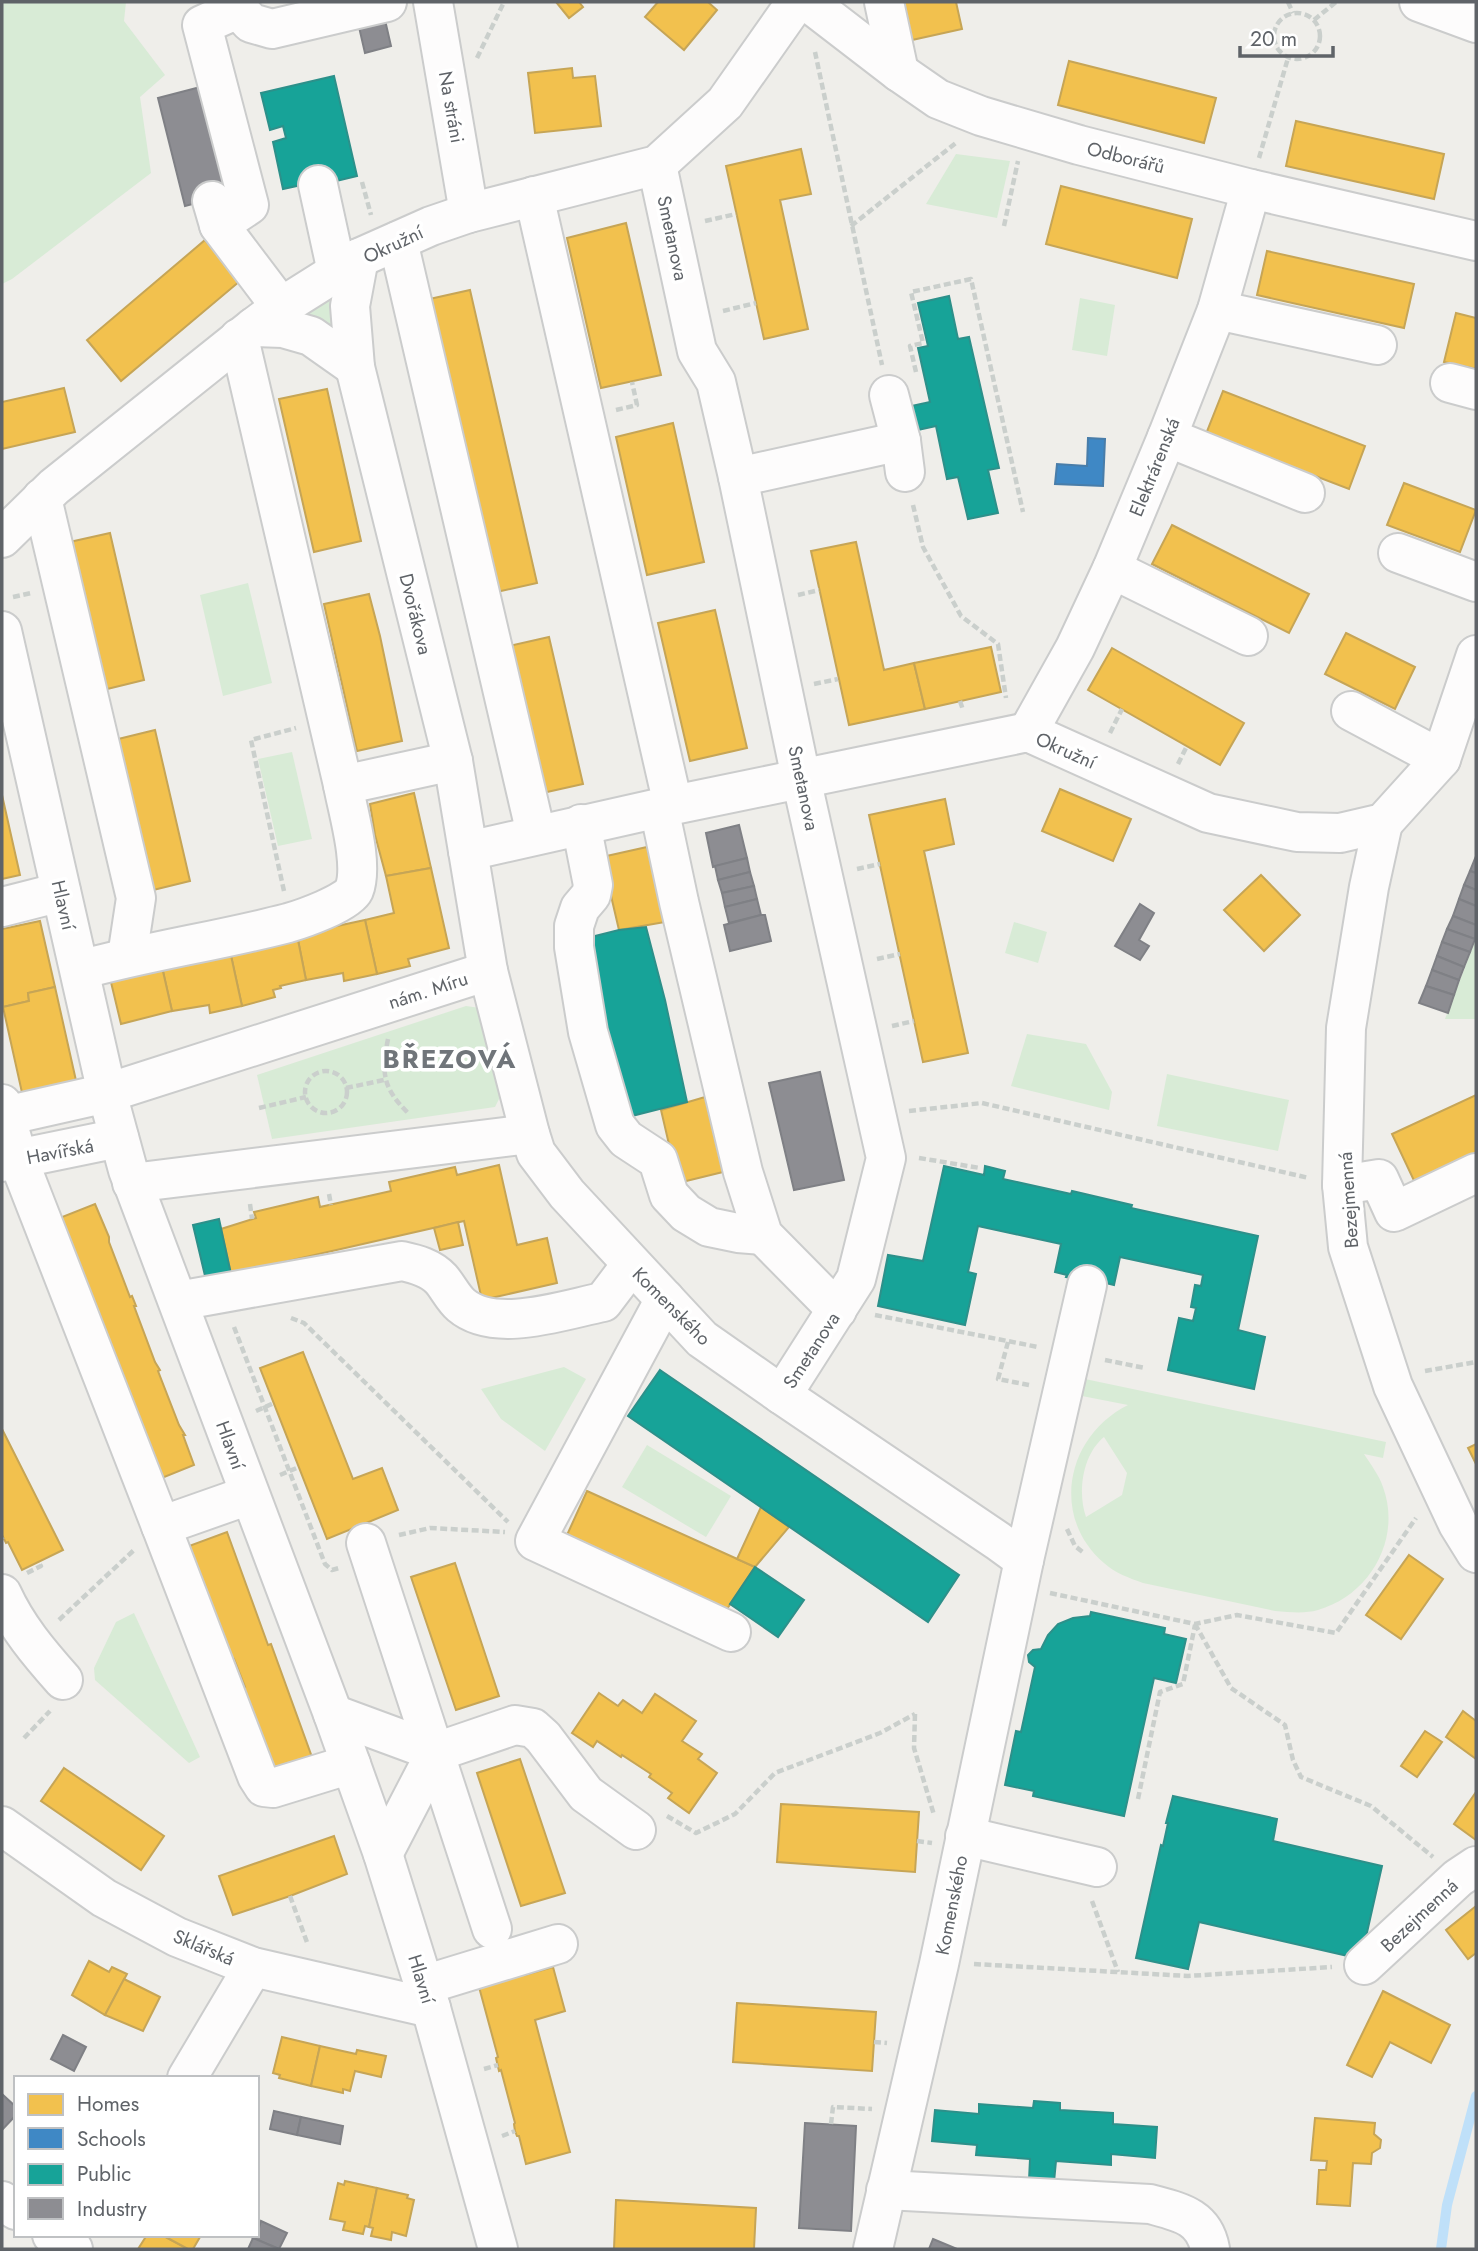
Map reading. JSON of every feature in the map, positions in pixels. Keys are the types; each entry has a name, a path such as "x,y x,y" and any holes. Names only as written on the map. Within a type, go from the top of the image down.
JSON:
{"street":[{"path":"80,970 127,957 291,922 342,902 353,892 357,876 356,855 327,720 258,324 215,212 249,205 202,25 237,5 251,23 272,29 387,2"},
{"name":"Na stráni","path":"433,2 469,213"},
{"name":"Okružní","path":"2,538 54,487 258,324 348,265 398,240 469,213 657,165 725,103 796,2"},
{"name":"Odborářů","path":"808,2 938,99 981,116 1079,145 1251,189 1476,241"},
{"path":"884,2 899,72"},
{"path":"1419,2 1476,23"},
{"name":"Smetanova","path":"657,165 697,351 716,382 738,477 801,778 886,1158 856,1279 853,1312 782,1395"},
{"path":"318,185 348,265"},
{"name":"Elektrárenská","path":"1017,720 1075,648 1112,569 1217,310 1251,189"},
{"path":"534,196 666,806 679,902 743,1172 763,1235 853,1312"},
{"path":"398,240 536,834"},
{"name":"Dvořákova","path":"348,265 355,367 453,761 488,971"},
{"path":"1217,310 1377,345"},
{"path":"258,324 311,336 355,367"},
{"path":"738,477 903,457 904,388"},
{"path":"1167,437 1305,493"},
{"path":"43,498 136,898 127,957"},
{"path":"1398,554 1476,582"},
{"path":"1112,569 1248,636"},
{"name":"Hlavní","path":"6,615 61,892 107,1093 132,1183 333,1714 383,1854 428,1996 498,2249"},
{"path":"1383,824 1441,759 1476,655"},
{"path":"1351,711 1441,759"},
{"name":"Okružní","path":"468,851 581,824 801,778 1017,720 1208,813 1297,832 1340,833 1383,824"},
{"path":"343,785 453,761"},
{"path":"581,824 593,885 591,895 580,908 574,926 574,947 588,1032 615,1125 626,1139 658,1160 669,1195 686,1213 709,1227 763,1235"},
{"name":"Bezejmenná","path":"1383,824 1369,887 1346,1028 1342,1185 1349,1247 1390,1378 1458,1524 1476,1553"},
{"path":"2,907 61,892"},
{"name":"nám. Míru","path":"3,1110 107,1093 488,971 530,1134"},
{"path":"3,1110 10,1161 161,1526 257,1776 264,1787 274,1788 351,1764"},
{"path":"132,1183 530,1134"},
{"name":"Komenského","path":"530,1134 537,1153 567,1194 702,1339 998,1541 1021,1574"},
{"name":"Havířská","path":"10,1161 119,1138"},
{"path":"1342,1185 1380,1179 1394,1212 1476,1172"},
{"path":"178,1301 402,1261 421,1265 439,1277 459,1303 482,1317 514,1319 603,1302 631,1265"},
{"name":"Komenského","path":"873,2249 939,1964 1021,1574 1087,1285"},
{"path":"665,1299 527,1537 731,1632"},
{"path":"161,1526 232,1502 249,1493"},
{"path":"369,1550 492,1929"},
{"path":"2,1594 10,1613 32,1645 63,1680"},
{"path":"333,1714 436,1752 515,1725 533,1728 543,1737 586,1794 636,1830"},
{"path":"383,1854 436,1752"},
{"name":"Sklářská","path":"2,1826 104,1898 177,1937 253,1967 428,1996"},
{"path":"965,1836 1097,1867"},
{"name":"Bezejmenná","path":"1364,1965 1467,1872"},
{"path":"428,1996 558,1944"},
{"path":"188,2076 253,1967"},
{"path":"886,2190 1150,2204 1174,2211 1199,2223 1208,2237 1210,2249"},
{"path":"55,2237 73,2249"}],"path":[{"path":"1288,2 1293,13"},
{"path":"1314,20 1336,2"},
{"path":"1300,12 1314,20 1321,34 1317,50 1303,59 1288,58 1276,47 1274,33 1280,20 1293,13 1300,12"},
{"path":"813,44 851,226 904,388"},
{"path":"1251,189 1288,58"},
{"path":"851,226 954,145 981,116"},
{"path":"1004,226 1013,173 1025,129"},
{"path":"694,223 736,214"},
{"path":"904,388 911,346 923,343 911,292 971,279 1023,512"},
{"path":"712,313 756,303"},
{"path":"903,457 923,547 961,616 998,644 1017,720"},
{"path":"6,615 9,591"},
{"path":"291,922 251,740 327,720"},
{"path":"389,1032 384,1080 400,1106 416,1122"},
{"path":"320,1072 339,1076 346,1088 344,1102 334,1111 320,1112 309,1104 306,1097 307,1084 320,1072"},
{"path":"346,1088 384,1080"},
{"path":"257,1096 262,1119"},
{"path":"259,1108 306,1097"},
{"path":"900,1112 982,1103 1342,1185"},
{"path":"221,1293 325,1564 332,1570 369,1550 430,1528 527,1537"},
{"path":"853,1312 975,1336"},
{"path":"280,1313 304,1323 527,1537"},
{"path":"1008,1342 998,1379 1062,1391"},
{"path":"1390,1378 1476,1362"},
{"path":"1021,1574 1195,1625 1237,1615 1336,1633 1422,1510"},
{"path":"32,1645 161,1526"},
{"path":"1138,1799 1160,1692 1183,1685 1195,1625"},
{"path":"1195,1625 1231,1688 1284,1725 1293,1760 1301,1777 1371,1806 1467,1872"},
{"path":"636,1830 664,1814 696,1833 735,1814 775,1773 880,1733 915,1714"},
{"path":"1097,1867 1092,1903 1118,1972"},
{"path":"290,1896 311,1954"},
{"path":"965,1964 1188,1976 1364,1965"},
{"path":"831,2124 833,2108 873,2110"}],"green space":[{"path":"2,2 126,2 124,21 165,75 140,97 151,173 2,284"},
{"path":"956,154 1010,161 997,218 926,204"},
{"path":"337,279 332,331 288,316"},
{"path":"1080,298 1115,305 1107,356 1072,350"},
{"path":"248,583 272,683 223,696 200,595"},
{"path":"292,752 312,839 278,846 258,759"},
{"path":"1014,922 1047,932 1038,963 1005,953"},
{"path":"1476,939 1476,1019 1445,1019"},
{"path":"466,1006 480,1008 500,1097 495,1107 272,1139 257,1075"},
{"path":"1027,1034 1086,1044 1112,1092 1109,1110 1011,1086"},
{"path":"1167,1074 1289,1100 1278,1151 1157,1126"},
{"path":"564,1367 586,1379 545,1451 501,1419 481,1389"},
{"path":"1085,1379 1386,1442 1383,1458 1364,1454 1381,1483 1388,1507 1388,1526 1377,1562 1353,1592 1337,1603 1302,1612 1275,1611 1143,1583 1117,1572 1104,1563 1087,1544 1076,1523 1072,1478 1079,1456 1090,1436 1107,1419 1128,1405 1082,1396","holes":["1104,1437 1127,1473 1122,1495 1086,1517 1082,1496 1084,1474 1091,1453"]},
{"path":"647,1445 731,1496 706,1537 622,1487"},
{"path":"134,1613 200,1757 189,1763 95,1680 94,1668 116,1622"}],"building: Homes":[{"path":"556,2 579,2 583,7 569,18"},
{"path":"658,2 708,2 717,10 684,50 645,17"},
{"path":"904,2 956,2 962,29 912,40"},
{"path":"1069,61 1216,98 1204,143 1058,105"},
{"path":"572,68 573,78 595,76 601,126 535,133 528,73"},
{"path":"1296,121 1444,154 1434,199 1286,166"},
{"path":"801,149 811,194 780,200 808,329 764,339 726,166"},
{"path":"1061,186 1192,219 1177,278 1046,244"},
{"path":"626,223 661,375 601,388 567,238"},
{"path":"205,240 240,281 121,381 87,340"},
{"path":"1267,251 1414,284 1404,328 1257,295"},
{"path":"470,290 537,583 492,593 425,300"},
{"path":"1456,313 1476,318 1476,369 1444,362"},
{"path":"64,388 75,432 2,449 2,402"},
{"path":"327,389 361,541 314,552 279,399"},
{"path":"1223,391 1365,446 1349,489 1206,434"},
{"path":"673,423 704,562 647,575 616,437"},
{"path":"1404,483 1476,510 1460,552 1387,525"},
{"path":"1172,525 1309,594 1289,633 1152,564"},
{"path":"110,533 144,680 99,691 65,543"},
{"path":"856,542 884,670 914,663 925,709 849,725 811,551"},
{"path":"369,594 402,741 357,751 324,604"},
{"path":"715,610 747,748 690,761 658,623"},
{"path":"1346,633 1415,667 1395,709 1325,674"},
{"path":"549,637 583,784 538,794 505,647"},
{"path":"991,647 1001,692 925,709 914,663"},
{"path":"1112,648 1244,723 1220,765 1088,690"},
{"path":"155,730 190,881 145,892 110,741"},
{"path":"1060,789 1131,819 1113,861 1042,831"},
{"path":"414,793 431,868 386,876 370,804"},
{"path":"2,795 20,875 2,879"},
{"path":"945,799 954,844 924,851 968,1053 923,1062 869,815"},
{"path":"647,847 665,922 619,930 602,857"},
{"path":"431,868 449,948 408,959 410,966 377,974 365,920 394,913 386,876"},
{"path":"1261,875 1300,915 1264,951 1224,910"},
{"path":"365,920 377,974 344,981 343,973 306,980 297,935 336,922 337,926"},
{"path":"40,921 55,987 28,993 29,1001 3,1007 2,929"},
{"path":"297,935 306,980 280,986 281,988 273,990 275,997 242,1006 230,951"},
{"path":"230,951 242,1006 210,1013 209,1005 172,1011 160,958"},
{"path":"162,967 172,1011 121,1024 110,978"},
{"path":"55,987 77,1085 23,1097 3,1007 29,1001 28,993"},
{"path":"1476,1095 1476,1160 1417,1187 1392,1134"},
{"path":"705,1097 723,1172 678,1183 661,1110"},
{"path":"499,1165 517,1245 547,1238 557,1283 482,1300 464,1221 231,1274 221,1229 256,1218 254,1212 318,1197 320,1207 391,1191 389,1182 455,1167 457,1175"},
{"path":"95,1204 185,1435 194,1465 152,1482 52,1221"},
{"path":"458,1222 463,1245 440,1250 434,1228"},
{"path":"303,1352 353,1479 382,1468 398,1510 327,1539 260,1368"},
{"path":"2,1429 63,1550 22,1570 2,1535"},
{"path":"1476,1444 1476,1464 1468,1448"},
{"path":"587,1491 755,1567 721,1618 562,1546"},
{"path":"761,1507 789,1527 755,1567 737,1559"},
{"path":"227,1532 313,1760 276,1773 265,1744 262,1744 242,1688 245,1687 234,1659 231,1660 189,1546"},
{"path":"1409,1555 1443,1579 1401,1639 1366,1615"},
{"path":"455,1563 499,1696 456,1710 411,1577"},
{"path":"599,1693 618,1706 623,1700 642,1713 655,1694 696,1721 682,1741 702,1754 698,1759 717,1773 689,1813 668,1798 672,1793 649,1777 651,1774 597,1741 593,1747 572,1733"},
{"path":"1463,1711 1476,1721 1476,1759 1446,1737"},
{"path":"1425,1731 1442,1742 1417,1777 1401,1766"},
{"path":"520,1759 565,1893 521,1906 477,1773"},
{"path":"64,1768 164,1836 141,1870 41,1801"},
{"path":"1476,1792 1476,1840 1454,1824"},
{"path":"781,1804 919,1812 915,1872 777,1862"},
{"path":"334,1836 347,1874 233,1915 219,1876"},
{"path":"1476,1906 1476,1953 1468,1959 1446,1930"},
{"path":"89,1961 109,1972 112,1967 127,1974 105,2015 72,1995"},
{"path":"553,1967 565,2011 535,2020 570,2152 526,2164 519,2136 515,2131 501,2070 499,2071 498,2057 479,1987"},
{"path":"124,1979 160,1997 143,2031 105,2015"},
{"path":"1383,1991 1450,2025 1431,2063 1390,2042 1372,2077 1347,2065"},
{"path":"737,2003 876,2012 872,2071 733,2062"},
{"path":"282,2037 320,2046 311,2086 279,2078 280,2075 273,2073"},
{"path":"320,2046 356,2054 357,2050 386,2056 381,2077 355,2071 350,2091 343,2089 343,2093 311,2086"},
{"path":"1315,2118 1375,2123 1374,2134 1381,2140 1380,2148 1372,2153 1371,2164 1353,2163 1350,2206 1317,2204 1319,2170 1326,2170 1327,2161 1311,2160"},
{"path":"345,2181 377,2188 369,2227 365,2226 363,2234 343,2230 345,2222 330,2219 338,2183 344,2185"},
{"path":"377,2188 408,2195 407,2198 414,2200 406,2236 392,2232 391,2240 371,2236 373,2228 369,2227"},
{"path":"616,2200 756,2208 754,2249 614,2249"},
{"path":"146,2237 166,2237 188,2249 138,2249"},
{"path":"166,2237 200,2237 193,2249"}],"building: Schools":[{"path":"1088,438 1105,439 1103,486 1055,484 1057,464 1087,466"}],"building: Public":[{"path":"334,76 357,176 307,188 306,184 283,189 273,142 286,138 283,126 270,130 261,93"},
{"path":"949,296 958,339 969,337 999,468 988,470 998,513 968,519 958,477 947,479 936,426 913,431 907,407 930,402 918,348 928,346 918,303"},
{"path":"646,927 687,1102 628,1117 587,938"},
{"path":"944,1166 984,1175 985,1166 1005,1171 1003,1179 1071,1194 1072,1191 1132,1205 1131,1208 1258,1236 1238,1330 1265,1337 1254,1389 1168,1370 1179,1318 1193,1321 1196,1308 1191,1307 1195,1285 1201,1286 1203,1275 1120,1257 1114,1285 1066,1277 1067,1275 1055,1272 1061,1244 978,1226 968,1272 976,1274 965,1325 878,1306 888,1255 923,1261"},
{"path":"219,1219 231,1274 206,1280 193,1225"},
{"path":"660,1370 959,1575 928,1622 628,1416"},
{"path":"755,1567 804,1600 778,1637 730,1604"},
{"path":"1091,1612 1165,1628 1164,1634 1186,1639 1176,1683 1154,1678 1124,1816 1033,1796 1034,1791 1005,1785 1016,1731 1021,1732 1035,1667 1029,1662 1028,1655 1033,1650 1041,1649 1058,1624 1073,1618 1090,1616"},
{"path":"1173,1796 1277,1819 1273,1841 1382,1866 1361,1959 1199,1922 1188,1969 1136,1958"},
{"path":"1034,2101 1060,2103 1060,2110 1113,2113 1113,2124 1157,2127 1155,2158 1111,2154 1111,2165 1056,2161 1054,2182 1029,2180 1030,2159 976,2155 977,2145 932,2141 935,2110 979,2114 979,2104 1033,2108"}],"building: Industry":[{"path":"385,20 391,46 365,53 359,27"},
{"path":"208,85 234,193 185,206 158,98"},
{"path":"739,825 747,858 713,867 706,833"},
{"path":"1476,856 1476,873 1470,871"},
{"path":"747,858 750,872 718,880 715,866"},
{"path":"1470,871 1476,873 1476,890 1464,885"},
{"path":"750,872 754,886 722,893 718,880"},
{"path":"1464,885 1476,890 1476,906 1459,899"},
{"path":"754,886 757,899 725,907 722,893"},
{"path":"757,899 761,915 729,923 725,907"},
{"path":"1459,899 1476,906 1476,925 1453,916"},
{"path":"1140,904 1154,913 1139,940 1149,946 1140,960 1115,946"},
{"path":"765,915 771,941 730,951 724,925"},
{"path":"1453,916 1476,925 1475,939 1447,929"},
{"path":"1447,929 1475,939 1470,952 1442,942"},
{"path":"1442,942 1470,952 1464,967 1437,956"},
{"path":"1437,956 1464,967 1459,980 1432,970"},
{"path":"1432,970 1459,980 1454,995 1426,986"},
{"path":"1426,986 1454,995 1448,1013 1419,1003"},
{"path":"820,1072 844,1180 794,1190 769,1083"},
{"path":"63,2035 86,2047 74,2071 51,2059"},
{"path":"2,2094 14,2105 14,2117 2,2130"},
{"path":"274,2111 301,2117 297,2135 270,2129"},
{"path":"301,2117 343,2126 340,2144 297,2135"},
{"path":"805,2123 856,2126 851,2231 799,2228"},
{"path":"261,2221 287,2233 279,2249 253,2238 259,2237"},
{"path":"253,2238 279,2249 248,2249"},
{"path":"933,2239 957,2249 929,2249"}],"waterway":[{"path":"1441,2249 1447,2205 1476,2096"}],"district":[{"name":"BŘEZOVÁ","path":"450,1059"}]}
